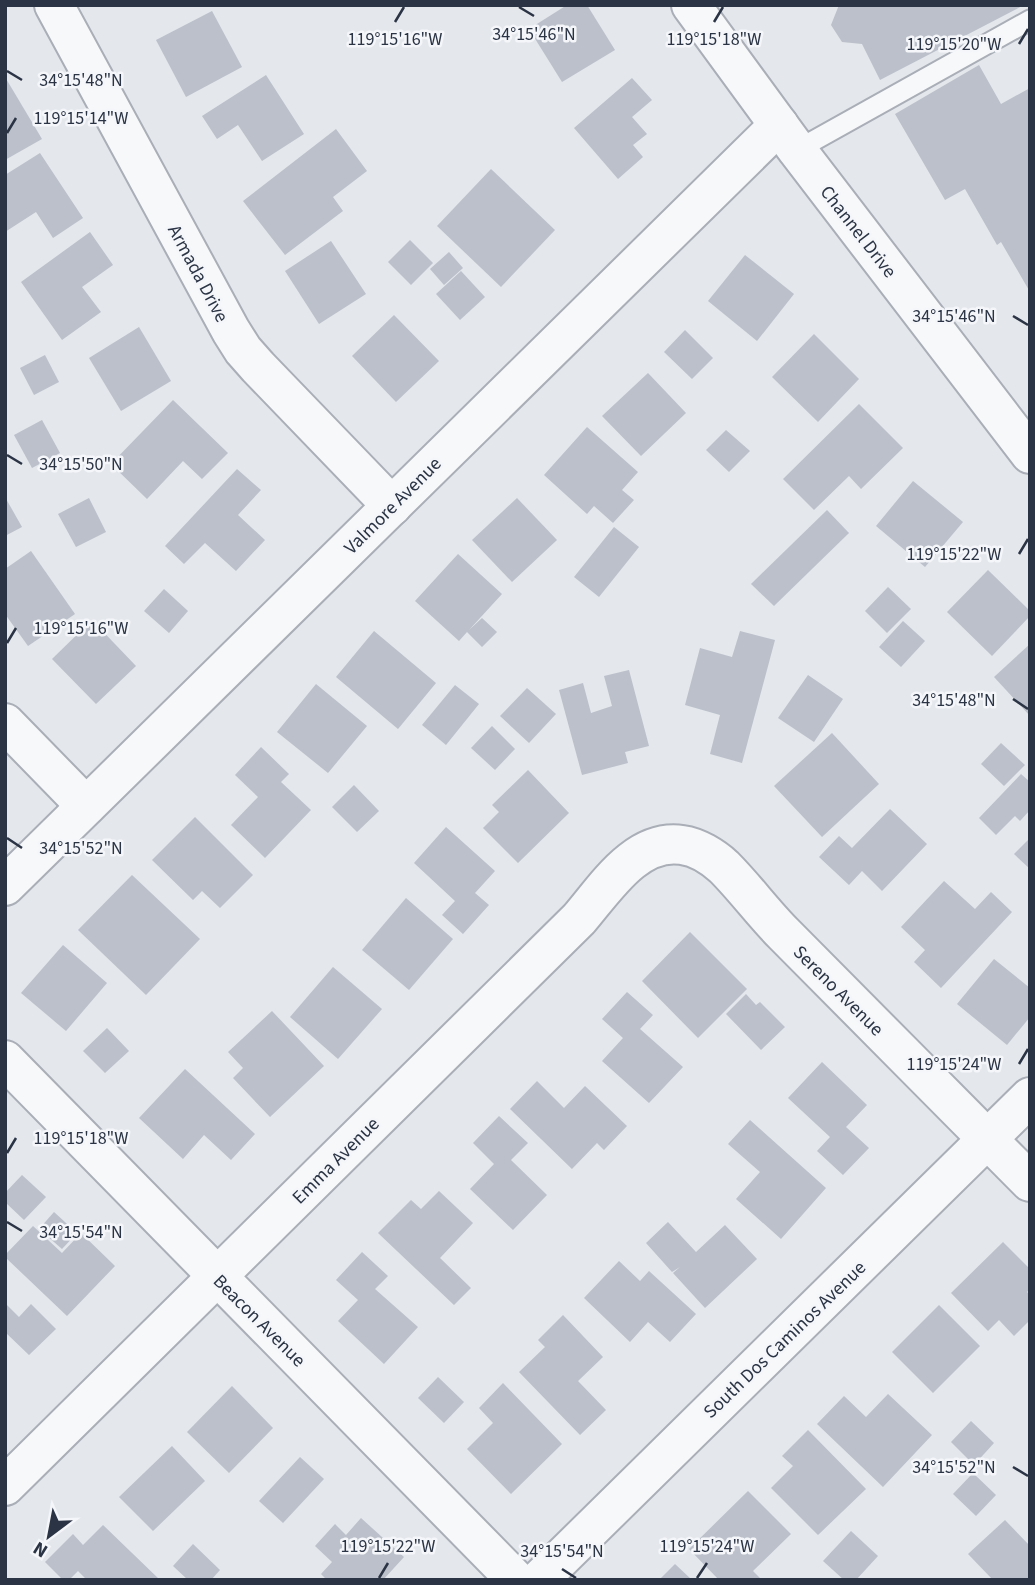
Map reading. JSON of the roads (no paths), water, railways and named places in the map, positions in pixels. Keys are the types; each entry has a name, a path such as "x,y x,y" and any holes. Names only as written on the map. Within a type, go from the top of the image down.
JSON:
{"street":[{"name":"Armada Drive","path":"54,5 243,350 392,506"},
{"name":"Channel Drive","path":"691,5 788,138 1030,454"},
{"name":"Valmore Avenue","path":"5,886 392,506 788,138"},
{"path":"5,723 86,806"},
{"name":"Sereno Avenue","path":"670,845 683,845 700,851 724,868 770,920 1030,1182"},
{"name":"Emma Avenue","path":"5,1486 579,919 631,861 654,848 670,845"},
{"name":"Beacon Avenue","path":"5,1060 516,1580"},
{"name":"South Dos Caminos Avenue","path":"539,1580 1030,1097"}],"lane":[{"path":"788,138 1030,20"}]}
